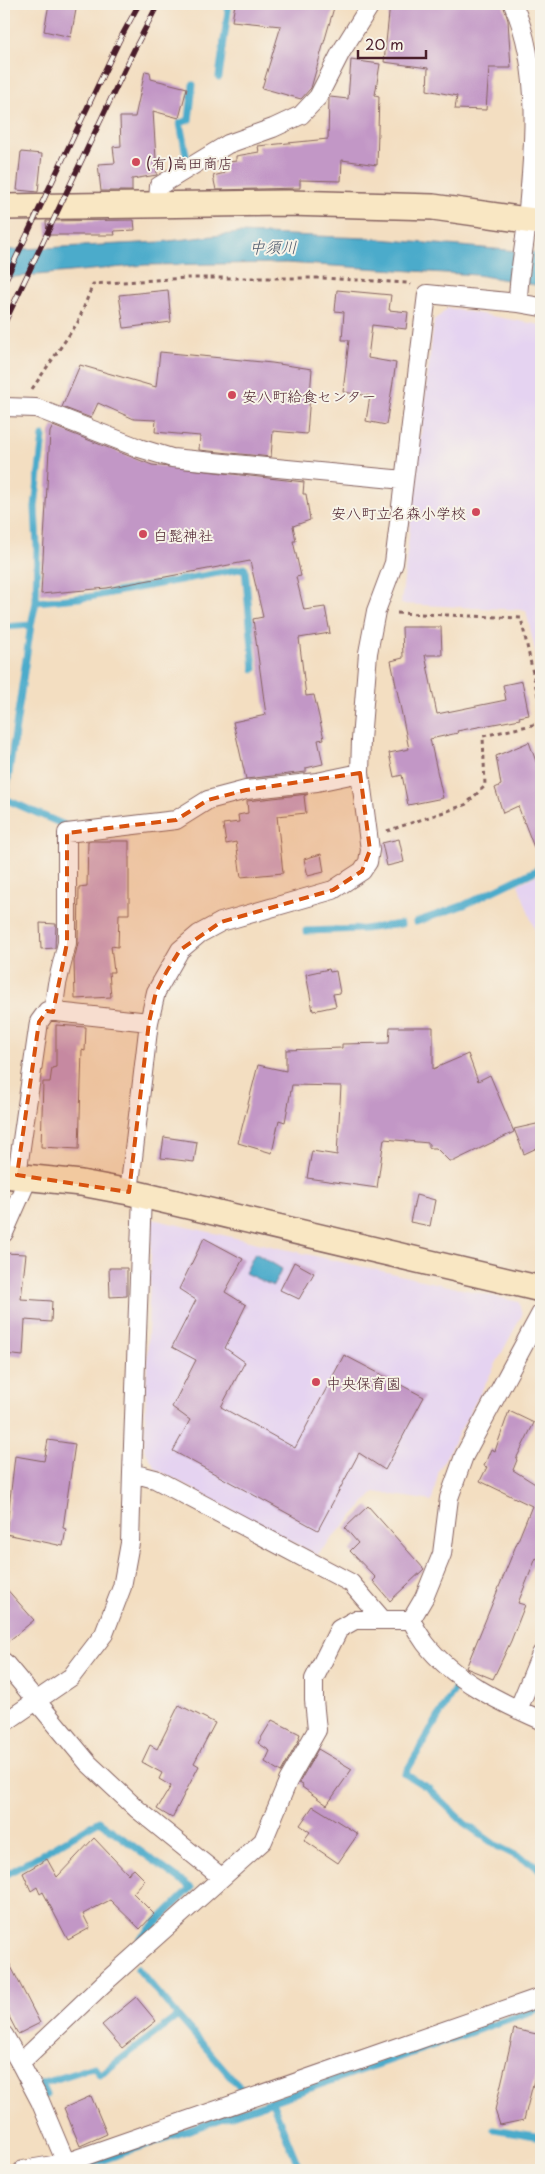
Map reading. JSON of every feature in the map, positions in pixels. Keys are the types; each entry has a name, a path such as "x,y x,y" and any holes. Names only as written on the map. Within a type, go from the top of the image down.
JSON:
{"street":[{"path":"158,203 159,186 228,144 273,128 301,115 318,97 371,4"},
{"path":"513,4 530,58 533,94 531,228 518,297"},
{"path":"4,207 81,207 158,203 288,203 433,207 531,228"},
{"path":"4,1723 71,1677 104,1634 122,1587 130,1543 136,1193 149,1022 156,992 180,950 199,934 221,922 333,890 362,871 368,862 369,838 360,774 368,654 376,612 394,563 427,294 518,297 541,307"},
{"path":"4,407 36,408 139,448 172,458 404,480"},
{"path":"53,1012 57,984 67,943 67,833 176,820 208,800 246,790 317,782 360,774"},
{"path":"4,1233 17,1175 39,1022 47,1011 149,1022"},
{"path":"17,1175 81,1183 136,1193 541,1289"},
{"path":"410,1620 424,1598 442,1554 449,1498 464,1456 541,1313"},
{"path":"132,1473 155,1480 351,1583 382,1619"},
{"path":"20,2063 103,1984 263,1841 288,1781 317,1730 314,1679 338,1630 355,1620 410,1620"},
{"path":"410,1620 426,1644 451,1669 478,1688 518,1710 541,1720"},
{"path":"518,1710 541,1654"},
{"path":"4,1662 88,1763 137,1809 221,1877"},
{"path":"23,2170 67,2167 541,1997"},
{"path":"4,2036 40,2101 67,2167"}],"path":[{"path":"23,407 52,358 78,322 93,284 187,278 323,278 407,283 427,294"},
{"path":"376,612 521,618 541,710"},
{"path":"369,838 465,805 485,786 484,736 541,724"}],"highlighted area":[{"path":"360,773 370,850 362,871 333,890 221,922 180,950 167,971 156,992 149,1022 129,1192 17,1175 39,1022 47,1011 53,1012 67,943 67,833 176,820 208,800 246,790"}],"shaded area":[{"name":"安八町立名森小学校","path":"448,308 541,325 541,678 526,610 401,604 434,321"},
{"path":"541,873 541,947 518,884"},
{"name":"中央保育園","path":"152,1219 519,1302 522,1315 439,1470 432,1501 375,1492 317,1555 156,1469 144,1449"}],"water":[{"name":"中須川","path":"239,233 367,238 541,253 541,286 477,275 286,263 145,265 4,278 4,250 160,242"},
{"path":"255,1253 282,1269 273,1286 245,1273"}],"building":[{"path":"49,4 77,4 71,37 44,31"},
{"path":"235,4 335,4 311,88 301,99 262,88 281,26 232,21"},
{"path":"390,4 503,4 508,20 511,68 489,68 486,110 455,109 457,96 427,90 428,68 384,62"},
{"path":"351,60 380,64 375,95 379,96 377,165 342,160 341,181 300,180 300,188 216,190 213,176 225,173 223,163 236,161 236,156 259,152 258,146 328,139 329,98 348,99"},
{"path":"145,71 150,72 151,79 187,88 179,118 153,111 157,175 132,179 132,191 101,191 98,164 115,163 113,147 121,146 120,117 135,117"},
{"path":"21,152 42,154 38,192 17,190"},
{"path":"134,220 135,230 114,231 115,235 47,235 46,221"},
{"path":"168,290 171,322 124,328 119,295"},
{"path":"337,290 391,295 389,310 408,312 406,329 372,325 368,358 396,363 386,425 366,421 370,396 343,392 349,340 342,340 344,312 335,311"},
{"name":"安八町給食センター","path":"160,352 272,363 312,369 307,434 273,431 271,457 199,450 200,436 155,432 156,420 134,419 98,403 91,418 62,407 80,365 156,387"},
{"name":"白髭神社","path":"53,426 152,465 304,482 303,494 306,494 310,520 293,526 296,541 293,541 301,576 296,577 304,610 325,607 330,633 299,638 306,696 314,695 324,739 318,740 323,764 306,768 306,772 246,779 233,722 266,715 253,619 263,617 250,561 107,588 41,594 50,432"},
{"path":"402,627 441,627 442,655 425,655 437,714 506,700 503,685 522,681 529,715 519,717 520,719 457,731 458,733 430,739 443,798 408,805 402,775 394,777 389,753 409,749 391,661 403,658"},
{"path":"529,742 541,775 540,863 518,806 503,813 495,788 501,785 496,756"},
{"path":"308,794 304,796 306,813 277,816 283,873 241,877 236,842 226,844 223,824 239,822 238,815 248,813 247,801"},
{"path":"399,839 404,862 387,866 382,843"},
{"path":"88,841 129,841 129,914 119,914 118,947 111,946 114,972 109,972 111,997 75,999 74,961 78,943 79,887 87,886"},
{"path":"321,854 324,872 308,876 304,859"},
{"path":"40,923 56,924 55,948 41,949"},
{"path":"329,969 330,972 336,971 340,993 333,994 336,1006 313,1011 306,974"},
{"path":"56,1025 86,1027 85,1051 82,1050 79,1149 41,1147 43,1082 50,1082 52,1068 56,1067"},
{"path":"390,1027 433,1027 433,1069 468,1054 478,1081 490,1075 514,1132 454,1161 449,1161 436,1148 429,1148 429,1143 384,1139 377,1188 307,1178 312,1151 337,1155 341,1086 292,1085 285,1122 279,1120 272,1153 238,1143 258,1065 286,1071 286,1050 342,1048 342,1044 389,1043"},
{"path":"541,1123 541,1146 524,1154 514,1129"},
{"path":"164,1137 197,1142 194,1162 161,1158"},
{"path":"416,1195 435,1200 430,1226 410,1222"},
{"path":"204,1238 243,1259 225,1292 246,1305 225,1348 245,1362 221,1407 295,1448 344,1355 424,1397 385,1470 359,1453 318,1530 173,1451 190,1420 172,1407 196,1360 172,1347 196,1300 179,1289"},
{"path":"4,1253 26,1254 21,1299 52,1301 51,1322 25,1320 23,1356 4,1354"},
{"path":"294,1262 314,1273 299,1299 280,1290"},
{"path":"109,1268 127,1268 127,1296 110,1297"},
{"path":"509,1411 534,1423 516,1459 513,1470 540,1487 541,1485 541,1561 536,1558 518,1603 525,1605 493,1679 466,1668 532,1506 480,1481 487,1467 484,1466 491,1449 495,1451"},
{"path":"48,1440 75,1444 63,1528 66,1529 63,1546 6,1534 15,1456 44,1461"},
{"path":"368,1506 424,1569 390,1601 373,1581 376,1578 350,1551 358,1543 345,1528"},
{"path":"4,1586 34,1620 4,1645"},
{"path":"179,1705 215,1723 194,1763 199,1766 172,1818 157,1809 171,1786 159,1779 162,1773 142,1762 150,1745 157,1749"},
{"path":"272,1720 300,1734 300,1738 281,1772 265,1762 270,1751 258,1743"},
{"path":"318,1749 352,1769 327,1805 299,1783"},
{"path":"313,1806 358,1834 338,1863 304,1840 310,1832 300,1825"},
{"path":"94,1838 128,1874 134,1869 145,1880 133,1893 154,1914 140,1929 110,1900 83,1914 90,1928 68,1940 43,1892 40,1894 37,1887 31,1891 23,1873 47,1859 57,1877"},
{"path":"4,1953 40,2023 18,2034 4,2007"},
{"path":"136,1997 156,2021 122,2048 102,2025"},
{"path":"514,2029 541,2035 541,2052 524,2120 500,2125 495,2110"},
{"path":"91,2096 107,2134 80,2146 64,2108"}],"waterway":[{"path":"219,77 229,4"},
{"path":"187,160 180,123 189,120 193,85"},
{"path":"4,807 36,602 37,547 35,507 43,436"},
{"path":"36,602 89,597 245,568 254,669"},
{"path":"4,627 31,625"},
{"path":"5,799 69,827 73,826"},
{"path":"416,922 464,905 541,868"},
{"path":"306,931 364,929 401,924"},
{"path":"456,1687 405,1774 428,1788 464,1823 497,1846 535,1865 541,1871"},
{"path":"4,1876 99,1821 191,1888 140,1939"},
{"path":"138,1969 178,2016"},
{"path":"80,2168 541,2008"},
{"path":"46,2095 41,2084 94,2067 100,2075 178,2016 245,2093"},
{"path":"272,2102 300,2170"},
{"path":"494,2129 541,2137"}],"railway":[{"path":"4,283 119,41 139,4"},
{"path":"4,324 134,50 158,4"}],"place":[{"name":"(有)高田商店","path":"136,162"},
{"name":"安八町給食センター","path":"232,395"},
{"name":"安八町立名森小学校","path":"476,512"},
{"name":"白髭神社","path":"143,534"},
{"name":"中央保育園","path":"316,1382"}]}
